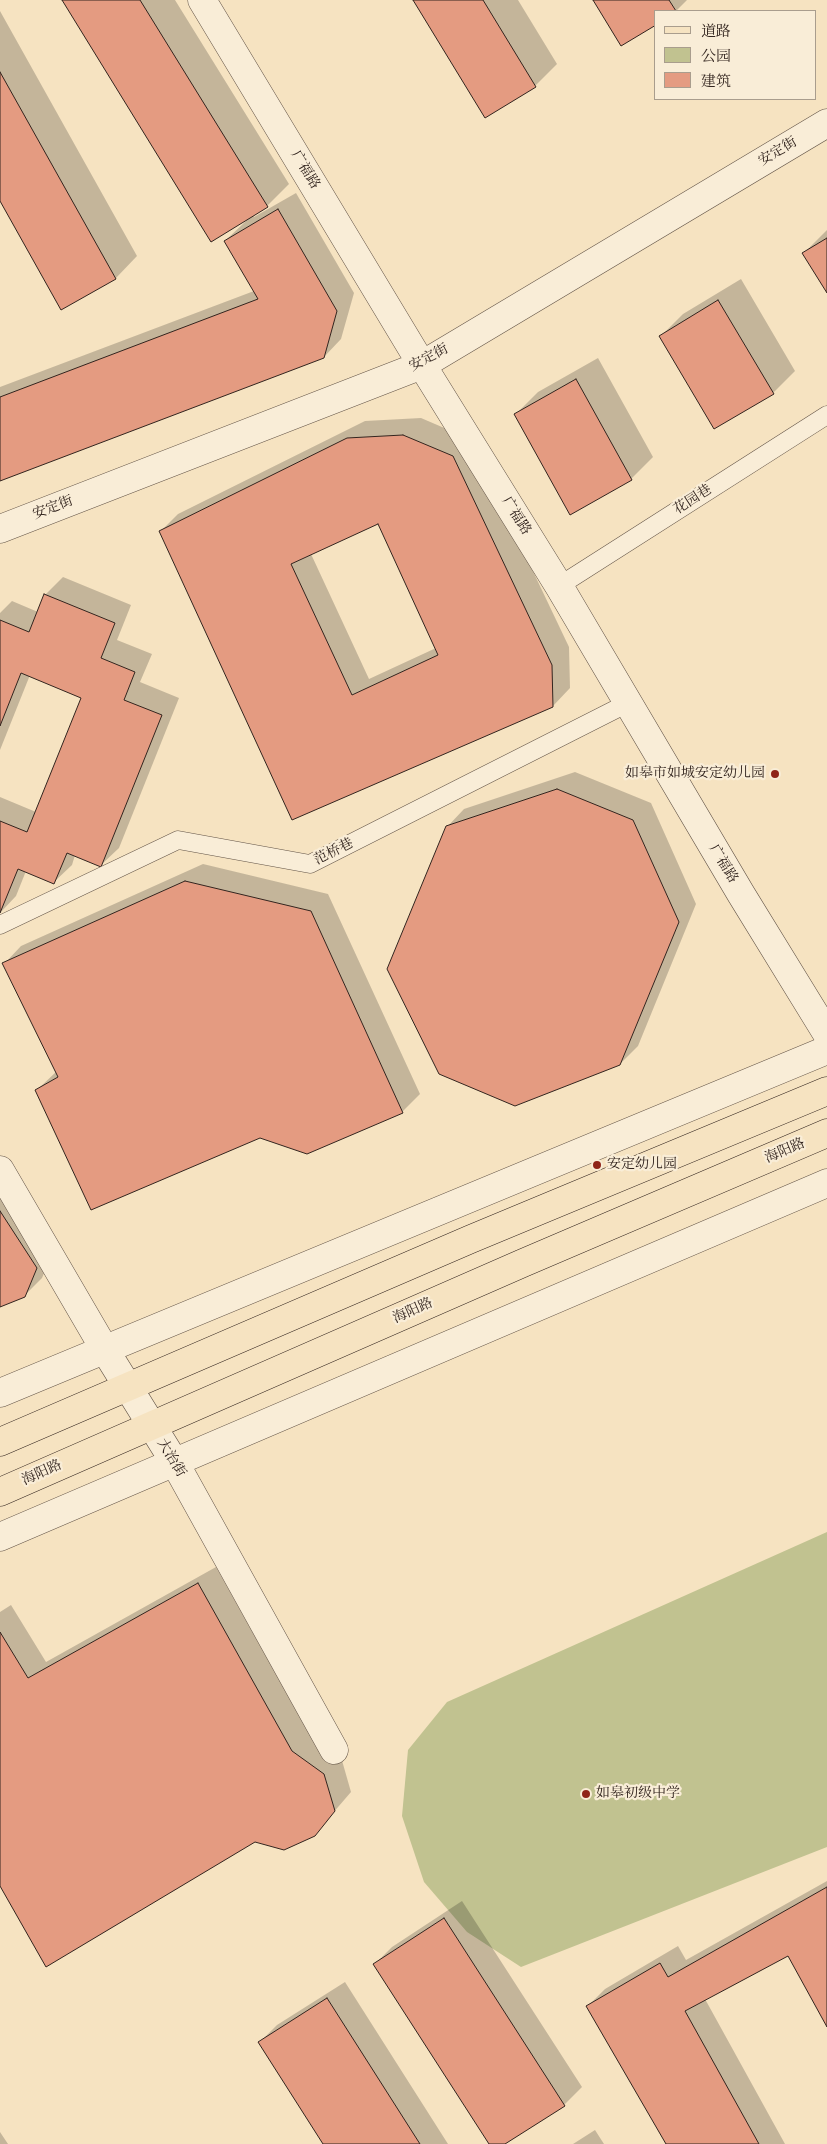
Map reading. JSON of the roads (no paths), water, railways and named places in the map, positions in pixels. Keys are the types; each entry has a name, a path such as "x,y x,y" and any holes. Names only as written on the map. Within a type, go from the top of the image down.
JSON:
{"main road":[{"path":"0,1442 471,1239 827,1091"},
{"name":"海阳路","path":"0,1492 827,1133"}],"street":[{"name":"广福路","path":"202,0 422,365 559,586 827,1034"},
{"name":"安定街","path":"0,529 422,365 827,123"},
{"path":"0,1394 827,1050"},
{"name":"大治街","path":"0,1170 105,1350 175,1463 334,1750"},
{"path":"0,1536 175,1463 827,1183"}],"lane":[{"name":"花园巷","path":"559,586 827,415"},
{"name":"范桥巷","path":"0,926 178,840 310,864 628,702"}],"place":[{"name":"如皋市如城安定幼儿园","path":"775,774"},
{"name":"安定幼儿园","path":"597,1165"},
{"name":"如皋初级中学","path":"586,1794"}]}
